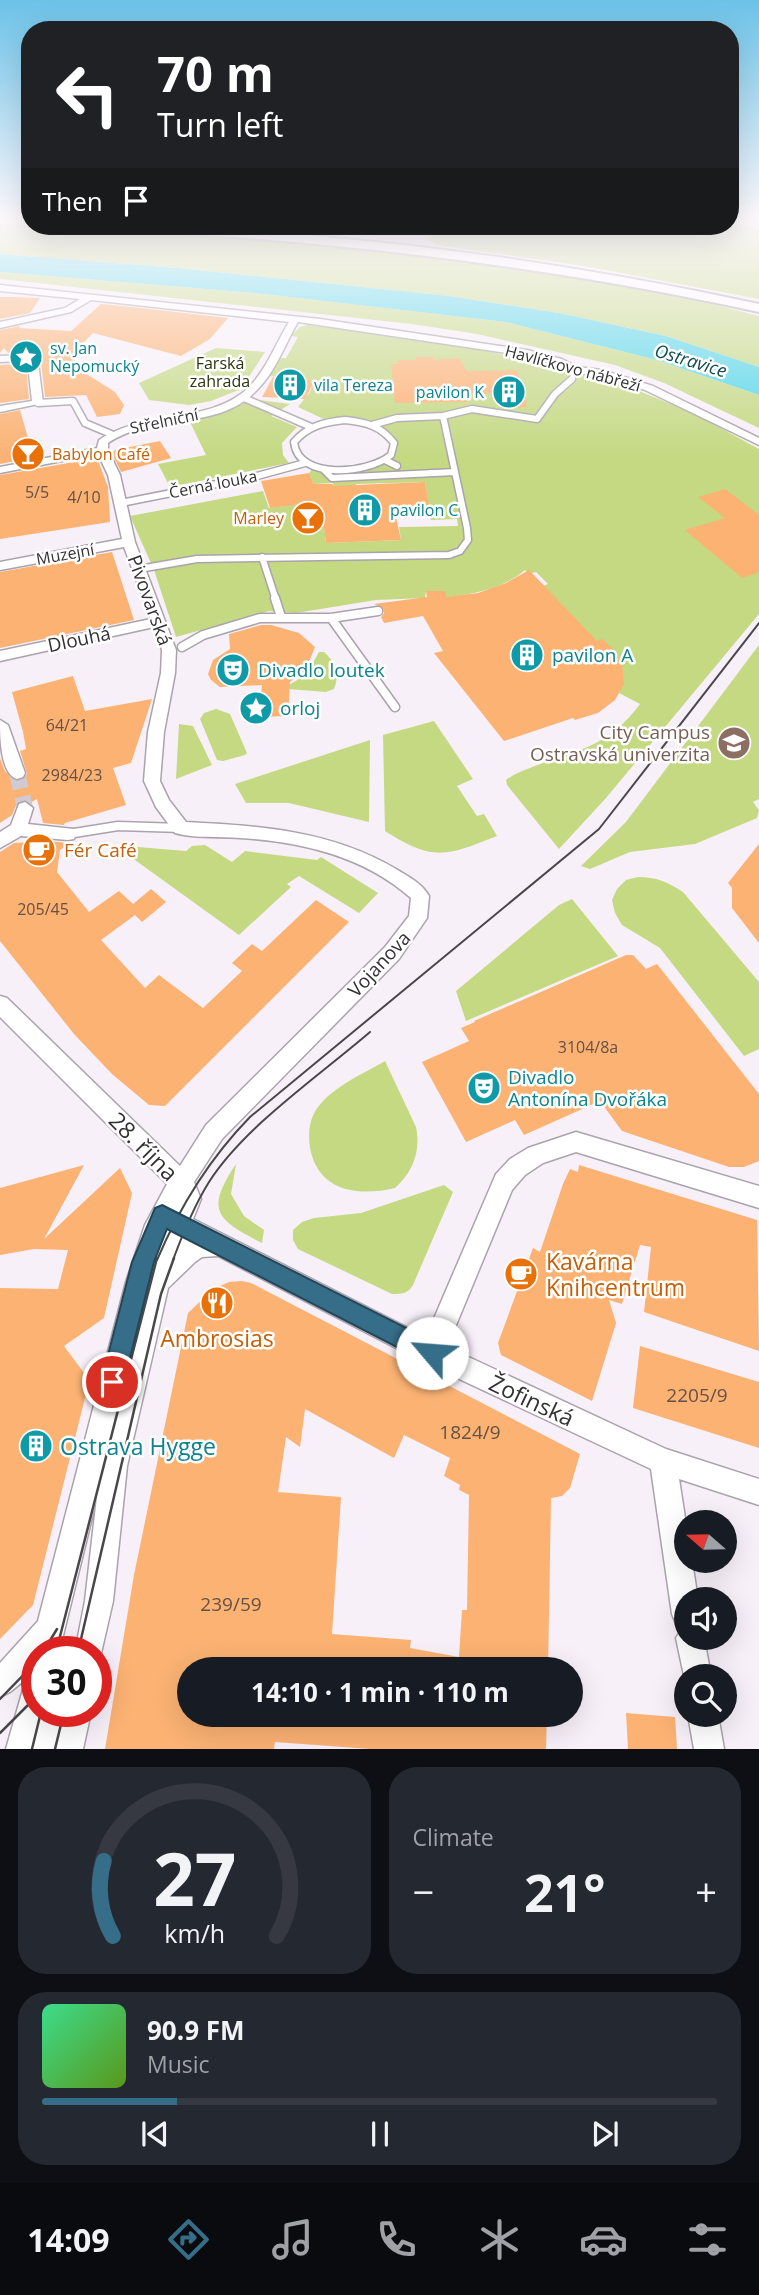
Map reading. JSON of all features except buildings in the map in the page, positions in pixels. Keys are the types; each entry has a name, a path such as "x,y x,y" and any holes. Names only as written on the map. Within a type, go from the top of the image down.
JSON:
{"main road":[{"path":"686,295 759,309"},
{"path":"736,295 759,299"}],"street":[{"name":"Havlíčkovo nábřeží","path":"76,295 295,319 509,350 558,361 575,370 602,373 649,388 759,442"},
{"path":"0,325 68,310 92,296"},
{"path":"244,398 258,383 295,319"},
{"path":"0,409 38,403 33,362 3,358"},
{"name":"Střelniční","path":"102,450 103,442 122,430 220,408 244,398"},
{"path":"0,470 102,450"},
{"name":"Pivovarská","path":"102,450 114,475 129,542 169,650 156,732 152,781 162,803 181,828"},
{"name":"Muzejní","path":"0,566 129,542"},
{"name":"Dlouhá","path":"0,656 159,622"},
{"path":"0,725 17,773"},
{"path":"0,841 18,829 25,808"},
{"name":"Vojanova","path":"181,828 260,831 319,841 362,857 409,885 420,896 418,918 392,953 225,1120 181,1182"},
{"path":"18,829 68,834"},
{"name":"28. října","path":"0,1004 181,1182"},
{"path":"432,1353 504,1182 524,1162 576,1142 759,1197"},
{"path":"92,1636 99,1601 117,1449 181,1182"},
{"path":"49,1636 138,1282 170,1220"},
{"name":"Žofinská","path":"170,1220 432,1353 663,1461 759,1492"},
{"path":"156,1288 169,1270 189,1252 205,1245 222,1247"},
{"path":"663,1461 682,1587"},
{"path":"0,1682 36,1647 53,1618"},
{"path":"21,1749 27,1727"},
{"path":"44,1749 57,1727"},
{"path":"68,1749 73,1727"},
{"path":"705,1727 709,1749"}],"lane":[{"path":"372,425 397,418 443,416 472,409 537,419 555,394 572,380 575,370"},
{"path":"244,398 311,427"},
{"path":"38,403 73,401 85,423 111,435"},
{"path":"139,569 180,560 449,555 460,551 468,540 443,416"},
{"path":"341,421 372,425 387,433 394,443 394,449 385,460 358,470 324,470 305,463 293,447 298,436 311,427 341,421"},
{"path":"385,460 397,466"},
{"name":"Černá louka","path":"121,503 257,476 305,463"},
{"path":"324,470 332,478 455,472"},
{"path":"262,557 281,617"},
{"path":"182,647 203,635 260,618 331,618 378,611"},
{"path":"331,618 395,707"},
{"path":"68,834 118,826 181,828"}],"green space":[{"path":"143,295 269,295 506,322 657,360 759,395 759,428 664,383 615,365 477,334 412,324"},
{"path":"436,295 665,295 701,302 759,316 759,367 666,336 559,313"},
{"path":"736,295 759,295 759,299"},
{"path":"308,325 483,350 617,382 693,413 759,449 759,614 606,798 559,849 507,785 506,780 605,738 640,704 619,693 621,681 594,643 541,587 548,584 536,572 529,574 525,570 496,587 464,595 442,598 441,592 426,591 425,598 376,600 296,613 269,611 176,637 154,570 130,516 263,491 269,508 299,504 301,529 324,528 326,543 401,540 399,527 458,526 457,519 431,520 425,482 356,484 356,489 334,490 333,483 314,484 309,473 314,467 335,471 385,460 394,443 372,425 330,422 298,407 310,392 314,380 268,376 279,358 286,358 298,337 291,336 300,327"},
{"name":"Farská zahrada","path":"216,348 265,352 241,389 211,401 189,405 149,400 139,383"},
{"path":"252,399 290,404 271,416 297,427 282,443 283,455 289,463 170,487 158,464 206,455 189,420 234,408"},
{"path":"759,645 759,799 753,802 759,810 757,818 695,844 630,852 590,869 581,866 626,822"},
{"path":"319,652 324,652 334,665 337,678 334,689 326,692 288,689 287,686 306,675"},
{"path":"216,709 230,714 247,753 245,755 217,760 200,719 204,713"},
{"path":"434,721 473,779 457,786 477,816 484,814 497,836 465,848 440,853 416,848 385,831 383,735"},
{"path":"179,724 193,726 212,765 176,779"},
{"path":"370,740 369,822 289,803 246,803 235,784"},
{"path":"205,845 232,862 245,851 317,860 321,857 378,893 359,913 299,876 287,884 291,887 239,935 128,855 138,847 186,851 192,846"},
{"path":"638,877 662,881 683,892 759,982 759,1049 744,1056 660,948 622,925 612,900 617,889 626,880"},
{"path":"572,899 618,956 466,1021 456,991 559,905"},
{"path":"385,1061 416,1127 414,1160 407,1175 395,1188 367,1192 341,1188 321,1174 314,1162 309,1137 313,1116 332,1093"},
{"path":"236,1164 231,1194 244,1216 264,1230 262,1243 234,1227 220,1212 218,1203 221,1193"},
{"path":"444,1185 453,1192 413,1285 404,1293 392,1294 298,1249 293,1240 293,1230 302,1222 314,1218 361,1213"}],"water":[{"name":"Ostravice","path":"269,295 436,295 559,313 666,336 759,367 759,395 657,360 506,322"}],"tunnel":[{"path":"17,773 25,808"}],"tram line":[{"path":"157,1260 175,1221 197,1184 221,1149 250,1117 599,829 759,623"},
{"path":"173,1260 198,1201 224,1161 284,1102 370,1032"},
{"path":"60,1636 157,1258"},
{"path":"82,1636 161,1294 174,1258"},
{"path":"53,1636 57,1629"},
{"path":"0,1699 21,1677"},
{"path":"0,1733 21,1712"},
{"path":"32,1749 37,1727"},
{"path":"55,1749 60,1727"}],"place":[{"name":"sv. Jan Nepomucký","path":"26,357"},
{"name":"vila Tereza","path":"290,385"},
{"name":"pavilon K","path":"509,392"},
{"name":"Babylon Café","path":"28,454"},
{"name":"pavilon C","path":"365,510"},
{"name":"Marley","path":"308,518"},
{"name":"pavilon A","path":"527,655"},
{"name":"Divadlo loutek","path":"233,670"},
{"name":"orloj","path":"256,708"},
{"name":"City Campus Ostravská univerzita","path":"734,743"},
{"name":"Fér Café","path":"39,850"},
{"name":"Divadlo Antonína Dvořáka","path":"484,1088"},
{"name":"Kavárna Knihcentrum","path":"521,1274"},
{"name":"Ambrosias","path":"217,1303"},
{"name":"Ostrava Hygge","path":"36,1446"}],"route":[{"path":"112,1382 143,1262 162,1215 432,1353"}]}
